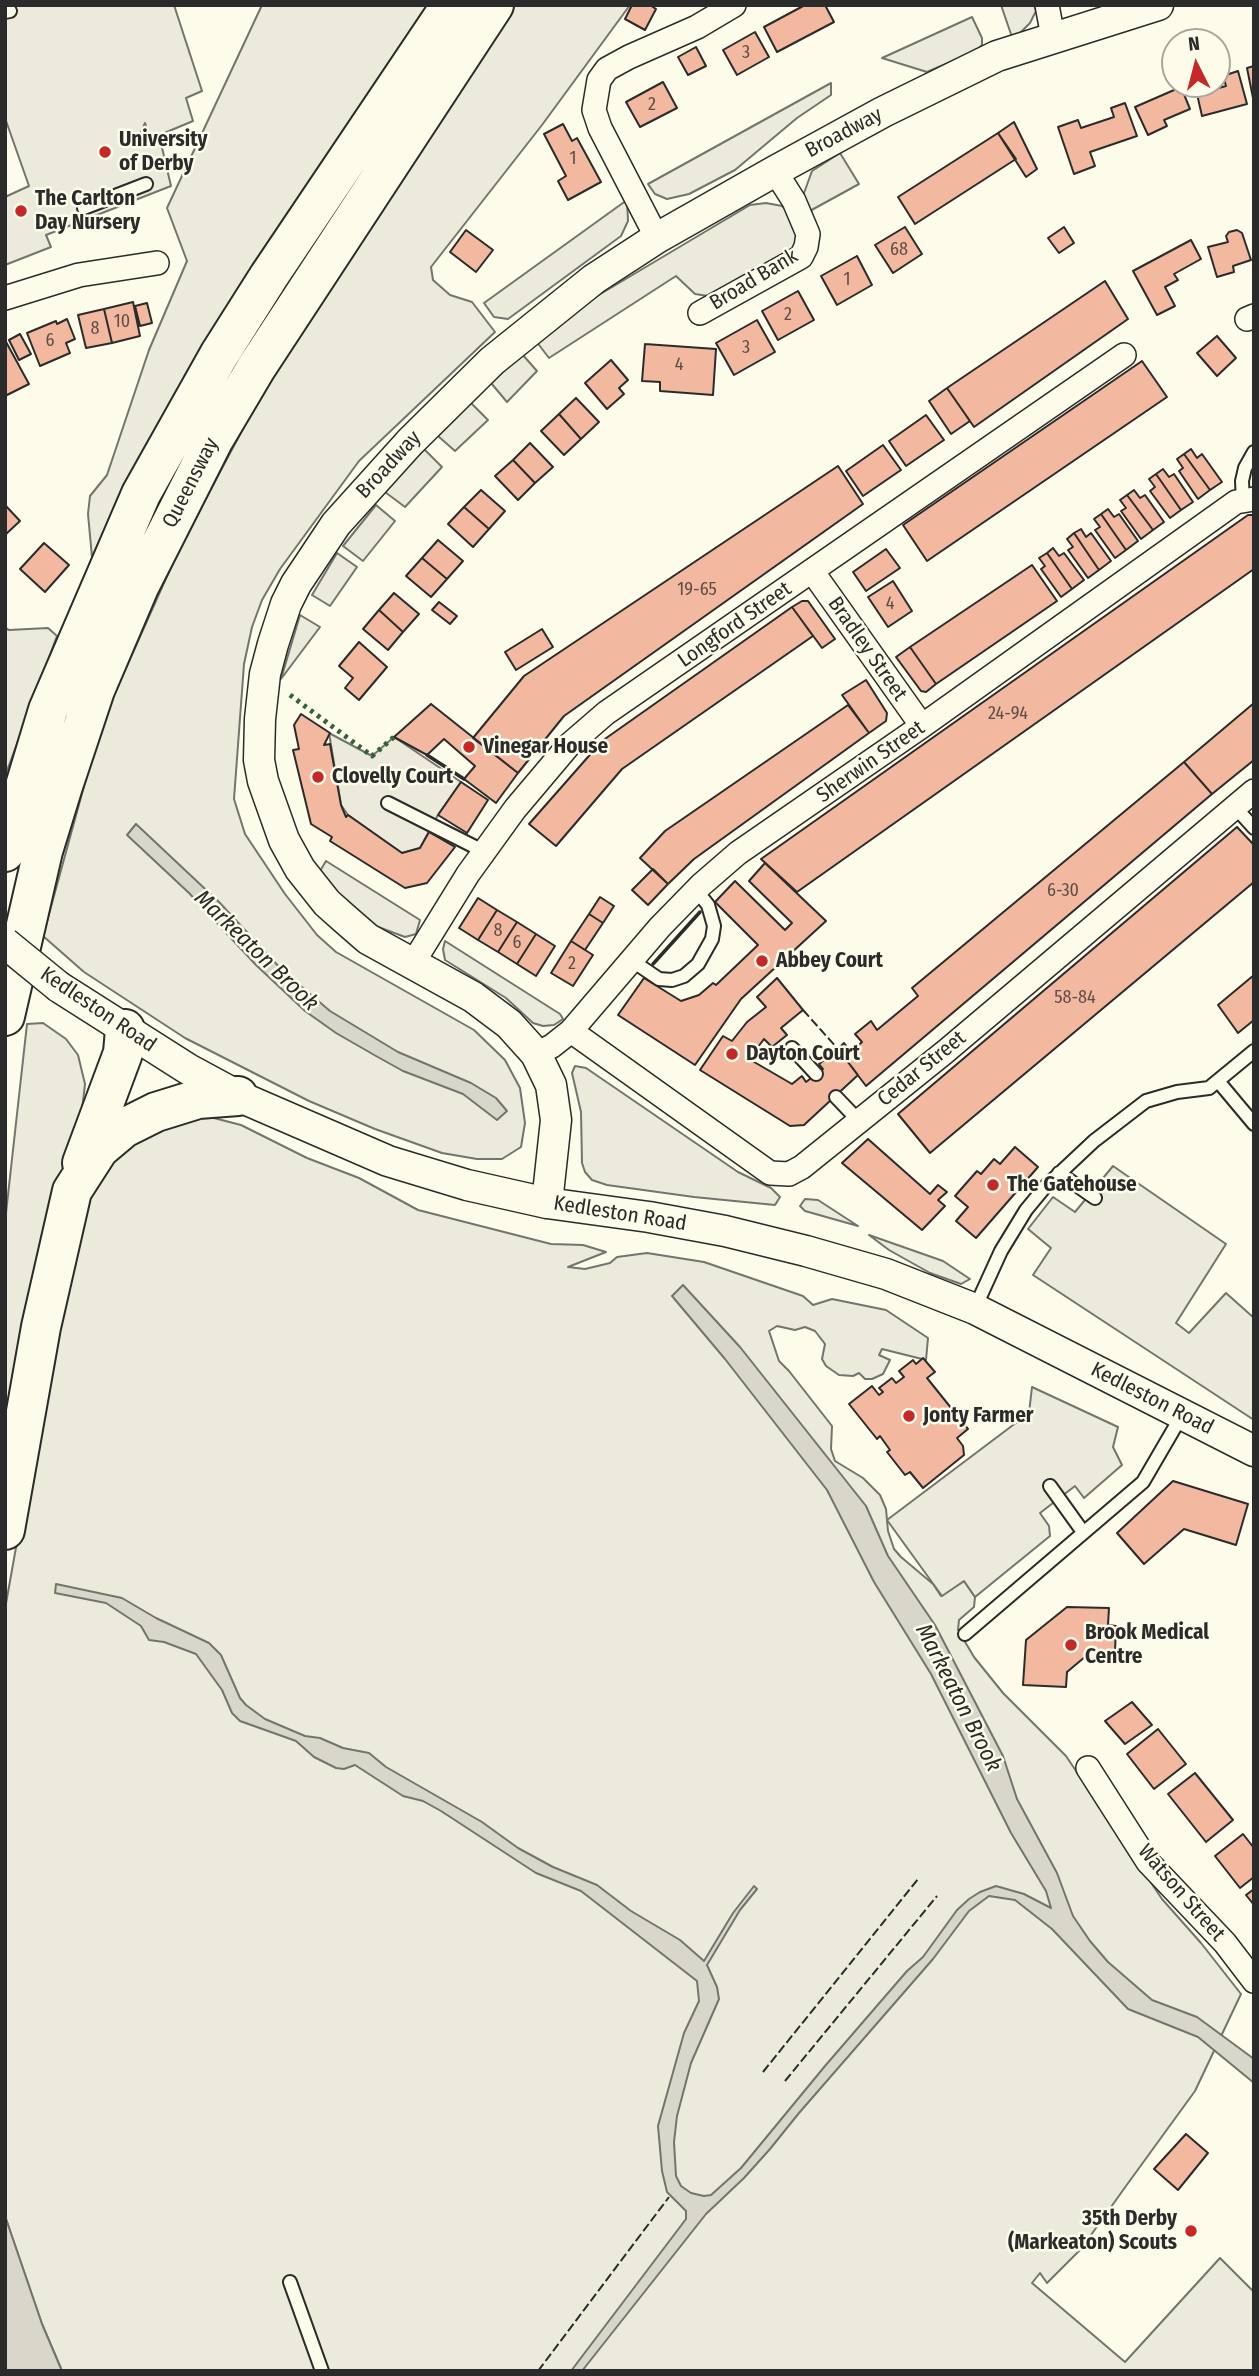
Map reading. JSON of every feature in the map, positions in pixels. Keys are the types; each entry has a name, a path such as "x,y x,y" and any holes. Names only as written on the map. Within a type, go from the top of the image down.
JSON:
{"highway":[{"name":"Queensway","path":"5,852 48,710 141,494 219,355 450,5"},
{"name":"Queensway","path":"5,1016 43,851 62,786 95,690 139,587 214,439 256,368 494,5"},
{"path":"5,1530 41,1327 72,1191 94,1124 123,1052 125,1029"},
{"path":"72,1191 99,1149 124,1128 156,1112 198,1099 238,1096"}],"street":[{"path":"657,238 600,128 594,110 599,80 607,69 697,27 734,5"},
{"path":"1047,5 1053,37"},
{"name":"Broadway","path":"547,1203 556,1120 551,1086 536,1054 500,1017 473,997 368,939 327,903 300,869 284,840 263,780 259,760 261,702 265,674 278,627 296,584 336,524 410,442 492,361 594,279 657,238 775,171 883,112 998,56 1157,5"},
{"name":"Broad Bank","path":"700,313 801,257 808,234 794,201 775,171"},
{"path":"5,299 79,275 157,263"},
{"name":"Longford Street","path":"413,963 483,852 515,809 569,745 606,713 1124,355"},
{"name":"Sherwin Street","path":"536,1054 552,1046 571,1031 631,960 696,890 738,853 1244,501"},
{"name":"Bradley Street","path":"812,571 922,726"},
{"name":"Cedar Street","path":"571,1031 770,1173 789,1174 802,1167 945,1052 1254,791"},
{"name":"Kedleston Road","path":"5,943 60,987 188,1069 238,1096 388,1161 467,1185 547,1203 725,1231 886,1274 975,1308 1254,1451"},
{"name":"Watson Street","path":"1088,1769 1148,1862 1224,1943 1254,1981"}],"lane":[{"path":"84,208 146,184"},
{"path":"1244,501 1242,481 1245,468 1254,452"},
{"path":"388,803 483,852"},
{"path":"1235,807 1254,828"},
{"path":"631,960 659,979 672,980 684,976 698,964 712,939 714,926 708,905 696,890"},
{"path":"792,1048 816,1074"},
{"path":"975,1308 1001,1251 1020,1220 1059,1173 1094,1141 1146,1101 1177,1092 1209,1088 1254,1051"},
{"path":"1218,1081 1254,1124"},
{"path":"836,1097 858,1120"},
{"path":"1059,1173 1095,1198"},
{"path":"965,1634 1143,1482 1182,1415"},
{"path":"1050,1486 1083,1532"},
{"path":"290,2281 322,2371"}],"shaded area":[{"name":"University of Derby","path":"5,5 174,5 202,91 186,98 193,121 150,139 145,123 140,134 142,145 160,139 171,186 46,235 51,247 5,265 5,197 29,186 5,118"},
{"path":"262,5 430,5 118,502 92,557 88,514 90,496 107,475 149,350 187,261 167,208"},
{"path":"514,5 630,5 542,125 431,267 433,280 450,295 472,302 495,332 359,461 280,569 262,600 252,627 244,664 234,799 245,834 285,894 317,935 336,952 474,1030 505,1060 520,1088 525,1123 521,1147 502,1159 477,1159 442,1153 375,1129 309,1101 185,1038 84,972 43,936 101,724 180,547 253,410 339,271 395,191"},
{"path":"1001,5 1034,5 1036,11 1030,23 1013,40"},
{"path":"972,17 982,38 982,45 976,51 927,72 882,58"},
{"path":"831,83 831,95 797,118 735,170 689,194 667,199 655,194 648,184"},
{"path":"840,153 859,184 808,212 804,204 804,193 812,171"},
{"path":"627,200 628,221 621,236 508,319 494,317 484,303"},
{"path":"766,203 782,206 790,214 799,234 797,246 708,296 695,294 676,276 549,358 536,341 587,302 750,205"},
{"path":"522,354 537,371 507,402 491,383"},
{"path":"471,403 488,420 455,451 438,436"},
{"path":"424,449 442,467 405,507 385,492"},
{"path":"376,505 395,521 363,561 343,546"},
{"path":"337,553 357,567 330,606 312,595"},
{"path":"300,615 320,627 281,679"},
{"path":"5,628 48,628 57,636 5,776"},
{"path":"329,733 372,756 394,737 461,782 438,815 420,848 402,853 348,815 341,805"},
{"path":"326,861 420,920 416,934 405,937 373,925 339,896 320,871"},
{"path":"445,941 560,1014 563,1019 554,1025 533,1023 506,998 445,960"},
{"path":"43,1023 66,1039 78,1055 85,1084 82,1110 5,1440 5,1222 27,1024"},
{"path":"575,1066 586,1068 738,1172 771,1188 780,1197 775,1205 694,1197 607,1185 592,1180 582,1163 581,1112 572,1073"},
{"path":"210,1117 241,1125 307,1158 359,1178 418,1210 551,1244 583,1245 606,1252 568,1267 585,1269 610,1263 617,1257 647,1253 704,1262 803,1296 813,1305 832,1299 886,1310 928,1338 926,1360 882,1349 879,1355 890,1360 883,1374 865,1379 859,1373 853,1376 839,1375 826,1366 822,1359 825,1344 815,1331 805,1327 795,1330 777,1326 769,1331 779,1361 832,1426 831,1449 835,1461 863,1478 880,1495 886,1509 888,1531 894,1549 933,1584 941,1596 964,1581 975,1597 974,1607 959,1620 958,1630 974,1657 1003,1693 1066,1756 1162,1899 1241,1994 1195,2091 1081,2249 1047,2283 1040,2273 1032,2283 1125,2362 1220,2258 1254,2292 1254,2371 62,2371 42,2324 5,2216 5,1609 44,1391 97,1168 152,1125"},
{"path":"1113,1166 1226,1244 1176,1323 1189,1333 1226,1293 1254,1318 1254,1420 1033,1275 1051,1248 1028,1229 1053,1197 1075,1212"},
{"path":"805,1199 818,1200 858,1226 805,1211 800,1206"},
{"path":"869,1235 943,1261 970,1279 961,1284 930,1273 889,1250"},
{"path":"1032,1387 1118,1427 1113,1447 1122,1465 1084,1498 1075,1486 1040,1513 1049,1526 1050,1536 975,1597 964,1581 942,1596 887,1520 1029,1413"}],"water":[{"name":"Markeaton Brook","path":"136,824 219,902 281,969 330,1011 398,1052 471,1083 496,1098 507,1111 497,1120 463,1094 403,1071 336,1033 305,1011 256,965 189,893 127,835"},
{"name":"Markeaton Brook","path":"683,1285 740,1347 866,1506 888,1556 935,1625 1003,1756 1017,1799 1057,1873 1073,1916 1090,1941 1108,1962 1152,2000 1197,2017 1254,2059 1254,2083 1198,2037 1128,2009 1052,1929 1015,1900 989,1896 969,1911 933,1959 770,2149 706,2214 582,2371 571,2371 686,2219 686,2211 667,2192 662,2171 658,2126 684,2033 699,2001 697,1981 581,1891 536,1873 441,1811 423,1801 403,1796 355,1765 344,1769 336,1768 314,1757 296,1741 240,1721 232,1713 222,1690 196,1654 164,1642 149,1640 141,1626 106,1603 55,1593 56,1584 122,1598 156,1618 209,1643 221,1655 240,1698 265,1719 305,1736 369,1753 386,1767 482,1822 518,1848 553,1867 597,1885 631,1911 680,1940 704,1961 733,1913 754,1886 757,1889 740,1910 707,1965 717,1987 719,1999 691,2063 677,2116 674,2142 676,2176 681,2186 691,2193 711,2195 741,2168 825,2066 907,1971 923,1957 957,1910 969,1899 996,1886 1024,1894 1051,1908 1046,1891 1011,1833 931,1674 874,1582 827,1490 672,1296"},
{"path":"5,2216 42,2324 62,2371 5,2371"}],"building":[{"path":"632,5 650,5 656,9 645,30 625,19"},
{"path":"805,5 825,5 834,22 777,52 764,27"},
{"path":"755,32 769,57 737,75 723,50"},
{"path":"696,47 706,66 688,75 678,57"},
{"path":"1254,66 1254,98 1253,98 1247,68"},
{"path":"1238,71 1247,104 1202,116 1198,98 1231,98 1231,73"},
{"path":"663,82 677,108 640,127 626,102"},
{"path":"1161,96 1161,98 1186,98 1190,109 1164,120 1167,126 1148,135 1135,107"},
{"path":"1125,103 1137,136 1090,152 1095,166 1074,174 1058,127 1078,120 1081,128 1114,117 1111,108"},
{"path":"1014,122 1037,169 1026,177 998,133"},
{"path":"563,124 572,141 577,138 601,182 568,200 558,181 566,176 544,134"},
{"path":"998,133 1016,159 915,224 898,197"},
{"path":"905,227 922,254 893,273 875,245"},
{"path":"1064,227 1074,243 1059,253 1048,238"},
{"path":"466,230 493,250 476,272 450,252"},
{"path":"1237,230 1242,233 1251,260 1233,266 1234,272 1217,277 1208,247 1228,242 1226,236 1229,232"},
{"path":"1191,240 1201,259 1174,274 1178,280 1165,287 1175,306 1157,315 1133,271"},
{"path":"857,256 872,285 837,305 821,276"},
{"path":"1105,281 1128,319 974,427 947,388"},
{"path":"798,291 814,320 778,340 762,311"},
{"path":"133,302 140,336 112,343 104,309"},
{"path":"147,303 152,323 140,326 135,306"},
{"path":"104,309 112,343 86,348 78,315"},
{"path":"67,319 75,339 66,343 70,353 40,366 27,333"},
{"path":"757,320 775,352 734,375 716,343"},
{"path":"20,334 31,354 19,360 9,340"},
{"path":"1217,336 1236,358 1217,376 1197,353"},
{"path":"5,340 29,384 5,396"},
{"path":"645,344 716,349 713,395 660,391 660,382 642,381"},
{"path":"611,360 628,380 619,388 624,394 607,409 585,383"},
{"path":"1142,361 1167,397 927,561 903,525"},
{"path":"947,388 970,421 951,434 929,401"},
{"path":"576,398 599,422 581,439 559,414"},
{"path":"559,414 581,439 564,455 541,431"},
{"path":"926,415 944,440 906,466 889,441"},
{"path":"530,443 553,467 535,483 513,460"},
{"path":"883,445 901,470 863,496 846,471"},
{"path":"1191,449 1197,458 1202,454 1222,482 1210,490 1184,454"},
{"path":"1184,454 1210,490 1198,499 1179,471 1183,468 1177,459"},
{"path":"513,460 535,483 518,500 495,476"},
{"path":"838,466 863,504 564,716 518,773 473,738 524,676"},
{"path":"1163,469 1169,477 1174,474 1193,502 1181,510 1156,474"},
{"path":"1156,474 1181,510 1170,518 1150,491 1155,487 1149,479"},
{"path":"481,490 505,511 489,529 464,507"},
{"path":"1134,490 1140,498 1145,495 1164,522 1153,530 1127,495"},
{"path":"1127,495 1153,530 1141,539 1121,511 1126,508 1120,500"},
{"path":"5,505 20,521 5,535"},
{"path":"464,507 489,529 473,547 448,524"},
{"path":"1108,509 1114,517 1119,514 1138,541 1126,550 1101,514"},
{"path":"1101,514 1126,550 1115,558 1095,530 1100,527 1094,519"},
{"path":"1248,515 1254,515 1254,569 797,892 761,859"},
{"path":"1081,529 1086,537 1091,533 1111,561 1099,570 1074,533"},
{"path":"1074,533 1099,570 1088,578 1068,550 1073,547 1067,539"},
{"path":"438,540 463,561 447,579 422,558"},
{"path":"44,543 69,565 45,592 20,569"},
{"path":"1053,548 1059,556 1064,553 1084,580 1072,589 1047,553"},
{"path":"886,549 900,568 866,591 853,572"},
{"path":"1047,553 1072,589 1061,597 1041,569 1045,566 1039,558"},
{"path":"422,558 447,579 431,597 406,576"},
{"path":"1032,565 1057,601 936,684 910,647"},
{"path":"893,581 912,611 888,627 868,597"},
{"path":"394,593 419,614 403,632 379,610"},
{"path":"802,601 808,601 835,639 822,648 792,607"},
{"path":"439,602 457,616 450,624 432,610"},
{"path":"792,607 813,636 622,769 556,846 529,824 602,741"},
{"path":"379,610 403,632 388,650 363,629"},
{"path":"542,629 553,647 516,670 505,652"},
{"path":"359,642 387,667 359,700 345,688 353,678 339,666"},
{"path":"910,647 936,684 926,692 921,691 896,657"},
{"path":"866,680 887,713 886,721 869,733 842,695"},
{"path":"1254,703 1254,760 1212,794 1184,762"},
{"name":"Vinegar House","path":"431,704 518,773 496,803 464,779 475,766 444,739 427,755 394,737"},
{"path":"848,705 869,733 694,859 668,884 640,858 665,831"},
{"name":"Clovelly Court","path":"301,714 330,733 324,745 330,744 341,805 346,817 348,815 402,853 420,848 429,832 455,847 427,883 405,888 330,841 332,837 311,824 293,750 299,749 294,725"},
{"path":"1184,762 1212,794 866,1086 838,1049 844,1043 851,1052 862,1042 855,1034 871,1021 877,1030 918,996 912,988"},
{"name":"Clovelly Court","path":"461,782 488,800 467,833 438,815"},
{"path":"1237,827 1254,845 1254,882 930,1153 898,1114"},
{"name":"Abbey Court","path":"765,863 826,921 741,999 695,1065 618,1015 644,978 681,1001 699,995 713,983 716,985 758,945 715,902 735,881 785,930 792,923 749,881"},
{"path":"653,869 668,884 648,905 632,890"},
{"path":"600,897 614,906 603,923 589,914"},
{"path":"478,898 497,910 478,940 459,928"},
{"path":"497,910 517,922 498,952 478,940"},
{"path":"589,914 603,923 585,950 571,941"},
{"path":"517,922 536,934 517,964 498,952"},
{"path":"536,934 555,946 536,976 517,964"},
{"path":"571,941 593,955 573,986 551,973"},
{"path":"1254,975 1254,1020 1238,1033 1218,1005"},
{"name":"Dayton Court","path":"777,978 803,1010 781,1028 787,1035 772,1047 764,1039 749,1059 792,1084 802,1076 806,1082 823,1069 819,1064 838,1049 858,1075 804,1125 790,1126 700,1070 723,1036 732,1041 747,1022 766,1007 757,997"},
{"path":"868,1139 930,1194 938,1185 947,1192 938,1200 945,1206 922,1230 842,1163"},
{"name":"The Gatehouse","path":"1015,1147 1038,1167 976,1238 956,1221 968,1207 955,1196 977,1171 981,1174 994,1159 1000,1164"},
{"name":"Jonty Farmer","path":"923,1358 935,1372 927,1378 968,1429 957,1438 963,1446 964,1455 923,1488 910,1472 905,1475 887,1452 890,1450 880,1436 877,1439 849,1404 872,1386 879,1395 883,1392 879,1388 892,1378 896,1383 904,1377 899,1371 913,1360 916,1364"},
{"path":"1173,1481 1248,1504 1236,1545 1184,1529 1144,1564 1117,1533"},
{"name":"Brook Medical Centre","path":"1067,1607 1109,1608 1108,1625 1116,1626 1115,1652 1092,1651 1067,1672 1066,1687 1023,1685 1026,1640"},
{"path":"1132,1702 1152,1725 1125,1744 1105,1721"},
{"path":"1158,1729 1186,1764 1154,1789 1127,1754"},
{"path":"1195,1773 1233,1820 1206,1842 1168,1794"},
{"path":"1243,1834 1254,1848 1254,1877 1240,1888 1215,1856"},
{"path":"1254,1889 1254,1905 1246,1895"},
{"path":"1186,2134 1208,2153 1178,2190 1154,2169"}],"hedge":[{"path":"290,695 372,756 394,737"}],"fence":[{"path":"803,1010 838,1049"},
{"path":"763,2072 918,1879"},
{"path":"785,2081 937,1896"},
{"path":"538,2371 669,2197"}],"wall":[{"path":"427,755 464,779"},
{"path":"653,964 700,912"}],"place":[{"name":"University of Derby","path":"105,152"},
{"name":"The Carlton Day Nursery","path":"21,211"},
{"name":"Vinegar House","path":"469,747"},
{"name":"Clovelly Court","path":"318,777"},
{"name":"Abbey Court","path":"762,961"},
{"name":"Dayton Court","path":"732,1054"},
{"name":"The Gatehouse","path":"993,1185"},
{"name":"Jonty Farmer","path":"909,1416"},
{"name":"Brook Medical Centre","path":"1071,1645"},
{"name":"35th Derby (Markeaton) Scouts","path":"1191,2231"}]}
